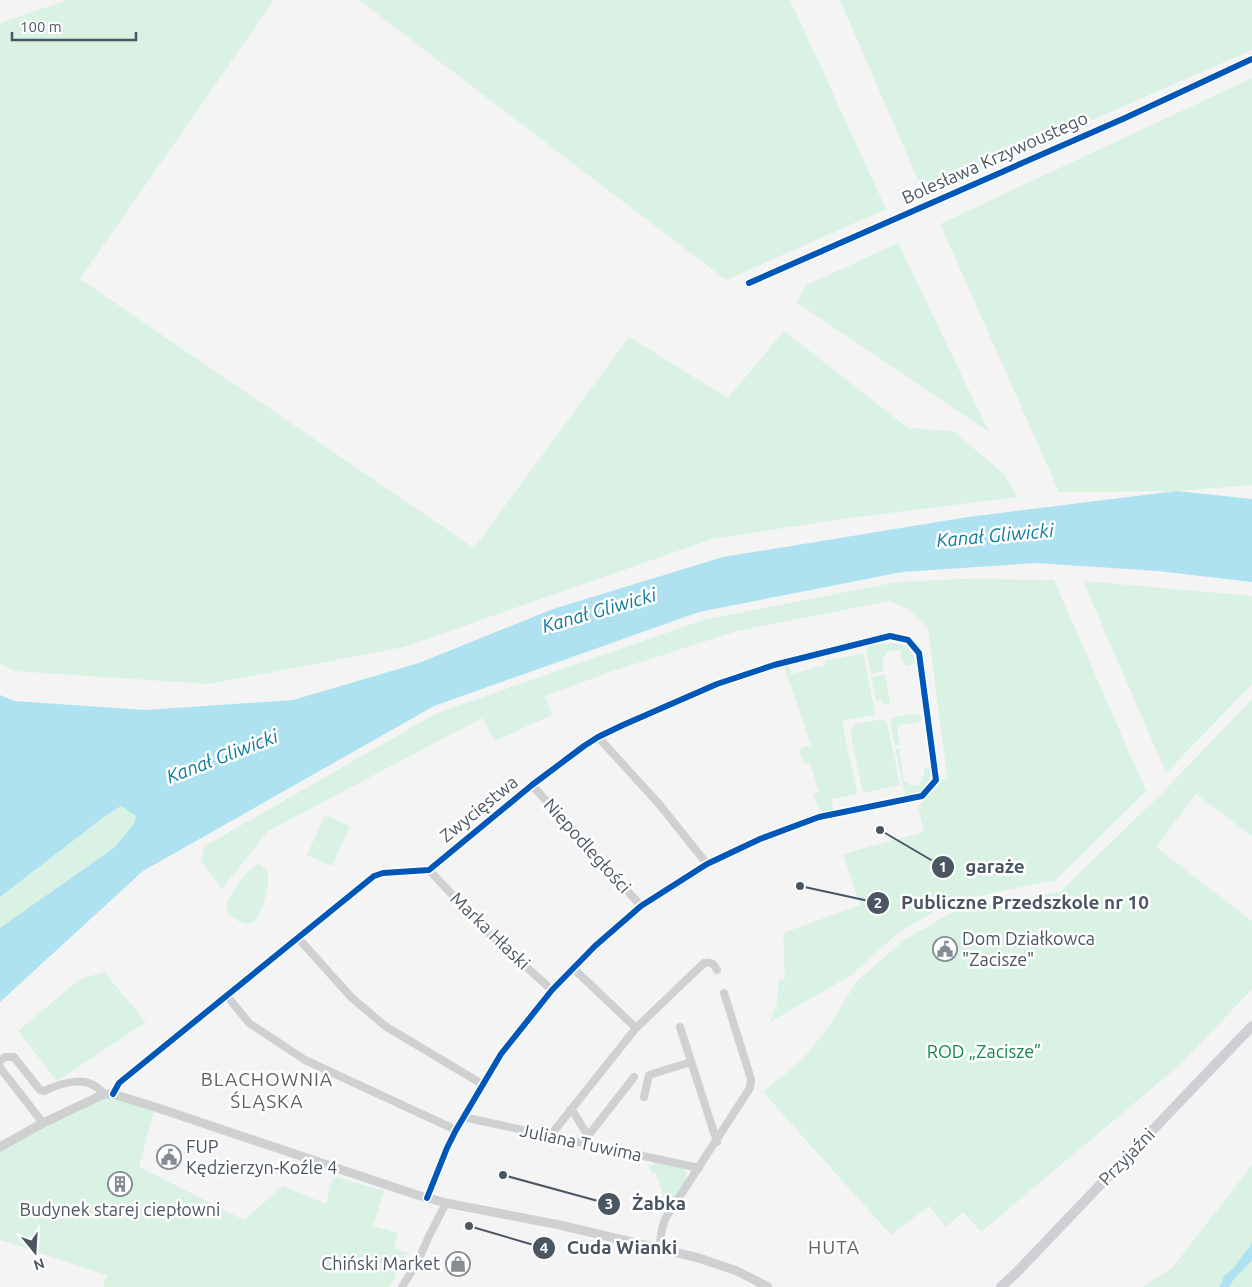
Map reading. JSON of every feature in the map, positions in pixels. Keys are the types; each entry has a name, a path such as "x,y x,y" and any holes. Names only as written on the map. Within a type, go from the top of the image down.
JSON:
{"main road":[{"name":"Przyjaźni","path":"1001,1287 1252,1026"}],"street":[{"name":"Bolesława Krzywoustego","path":"749,283 1124,118 1252,59"},
{"name":"Zwycięstwa","path":"429,870 584,746 623,724 709,688 782,663 890,636 908,640 919,653 936,780 922,796 819,817 760,839 707,864"},
{"path":"427,1198 447,1148 482,1084 501,1054 552,990 595,946 641,906 707,864 658,804 598,737"},
{"name":"Niepodległości","path":"532,786 641,906"},
{"path":"0,1148 43,1123 109,1094 119,1083 374,876 383,873 429,870"},
{"name":"Marka Hłaski","path":"429,870 490,935 552,990"},
{"path":"298,938 352,998 385,1026 482,1084"},
{"path":"550,1136 636,1028 704,963 712,963 716,970"},
{"path":"574,969 636,1028"},
{"path":"659,1248 665,1220 750,1088 751,1079 724,994"},
{"path":"226,996 249,1023 306,1060 456,1130"},
{"path":"680,1027 716,1142"},
{"path":"0,1062 5,1057 14,1056 40,1090 44,1091 70,1082 85,1082 99,1087 109,1094 155,1107 427,1198 560,1225 699,1258 737,1271 768,1287"},
{"path":"644,1097 649,1075 691,1062"},
{"path":"0,1067 43,1123"},
{"path":"570,1110 574,1113 588,1140 611,1112 634,1077"},
{"name":"Juliana Tuwima","path":"463,1117 550,1136 588,1140 699,1168"},
{"path":"402,1287 418,1261 446,1203"}],"green space":[{"path":"67,0 274,0 80,279 474,548 629,337 728,398 784,331 908,428 953,431 1004,474 1017,497 841,519 712,539 404,647 209,684 14,671 0,663 0,23"},
{"path":"359,0 790,0 886,209 726,280"},
{"path":"840,0 1252,0 1252,50 924,194"},
{"path":"1252,78 1252,485 1176,491 1059,492 940,224"},
{"path":"898,243 989,432 796,302 807,285"},
{"path":"961,579 1054,580 1146,791 1056,880 949,902 897,934 850,976 770,1022 777,1002 779,980 785,979 783,933 860,905 843,854 924,832 918,807 947,776 928,628 908,609 889,601 737,631 610,672 545,696 552,715 495,741 482,718 268,831 222,889 201,861 205,846 437,713 703,620 897,582"},
{"path":"1083,581 1252,596 1252,684 1166,773"},
{"path":"888,643 903,645 910,649 915,663 906,666 902,660 900,650 887,652 886,656 882,658 884,671 871,674 866,650 868,646"},
{"path":"863,653 875,713 874,715 842,721 857,794 832,799 833,811 824,812 818,808 813,794 819,792 810,763 804,764 799,749 811,745 784,666 789,666 791,674 826,665 825,661"},
{"path":"885,674 890,704 883,705 880,700 876,700 871,677"},
{"name":"ROD „Zacisze”","path":"1252,699 1252,836 1196,794 1156,847 1252,921 1252,989 1181,1064 981,1232 963,1212 946,1227 929,1206 891,1235 763,1092 803,1059 827,1029 857,981 904,940 953,912 1061,891 1163,792"},
{"path":"913,714 921,716 922,719 917,723 897,725 899,745 896,745 890,720 898,716"},
{"path":"884,719 887,722 900,785 863,793 850,732 856,724"},
{"path":"899,748 904,781 912,786 919,785 923,777 924,768 930,769 929,780 926,786 914,794 905,796 896,752 896,749"},
{"path":"121,806 136,815 133,825 115,847 0,928 0,897"},
{"path":"325,815 350,826 332,866 307,855"},
{"path":"259,864 265,868 268,874 266,894 255,920 249,924 244,923 229,914 226,909 227,904 246,874"},
{"path":"104,972 146,1022 57,1081 18,1031 80,979"},
{"path":"104,1094 155,1107 139,1167 244,1220 283,1186 326,1204 333,1176 384,1191 373,1226 398,1233 394,1248 408,1253 390,1287 103,1287 107,1275 0,1240 0,1148"},
{"path":"656,1163 678,1167 685,1171 686,1180 673,1203 670,1196 664,1198 656,1173 652,1174 649,1166"},
{"path":"1252,1165 1252,1287 1142,1287 1173,1267"}],"water":[{"name":"Kanał Gliwicki","path":"1176,491 1252,499 1252,582 1158,571 1035,563 902,572 699,612 434,706 143,871 0,1002 0,928 115,847 133,825 136,816 121,806 0,897 0,695 14,701 145,710 293,700 419,663 553,609 723,557 968,517"},
{"path":"1252,1241 1252,1260 1229,1287 1219,1287 1225,1275 1233,1269"}],"cycle path":[{"path":"749,283 1125,118 1252,59"},
{"path":"113,1094 119,1083 374,876 383,873 429,870 532,785 598,737 717,684 774,665 890,636 908,640 919,653 936,780 922,796 819,817 760,839 707,864 641,906 595,946 552,990 501,1054 456,1130 427,1198"}],"place":[{"name":"garaże","path":"880,830"},
{"name":"Publiczne Przedszkole nr 10","path":"800,886"},
{"name":"Dom Działkowca \"Zacisze\"","path":"945,949"},
{"name":"FUP Kędzierzyn-Koźle 4","path":"169,1157"},
{"name":"Żabka","path":"503,1175"},
{"name":"Budynek starej ciepłowni","path":"120,1184"},
{"name":"Cuda Wianki","path":"469,1226"},
{"name":"Chiński Market","path":"458,1264"}],"district":[{"name":"BLACHOWNIA ŚLĄSKA","path":"267,1090"},
{"name":"HUTA","path":"834,1247"}]}
